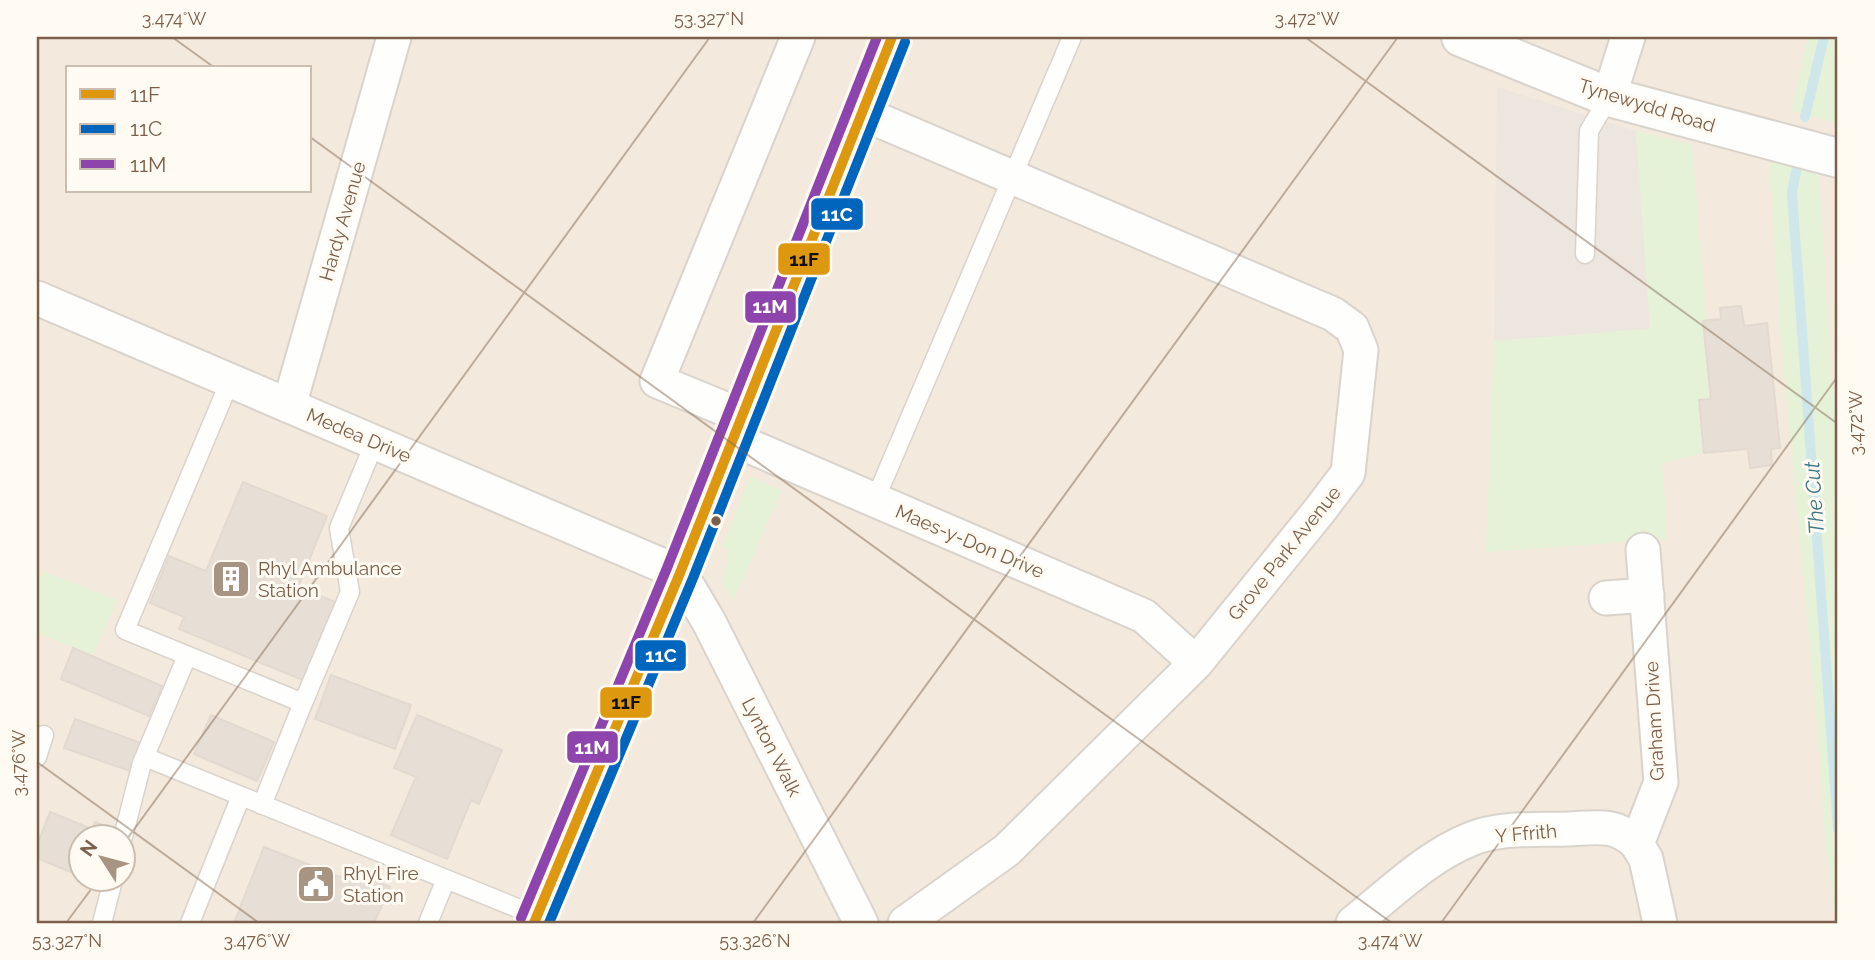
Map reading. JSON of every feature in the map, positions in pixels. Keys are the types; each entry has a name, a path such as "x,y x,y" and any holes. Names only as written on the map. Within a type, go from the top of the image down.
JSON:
{"main road":[{"path":"536,920 680,573 892,37"}],"street":[{"name":"Hardy Avenue","path":"289,406 394,37"},
{"name":"Maes-y-Don Drive","path":"798,37 657,381 738,428 875,500 1144,616 1196,663"},
{"name":"Tynewydd Road","path":"1461,37 1609,97 1838,158"},
{"path":"1609,97 1628,37"},
{"name":"Grove Park Avenue","path":"862,113 1333,314 1352,328 1362,350 1348,473 1320,510 1196,663 1007,850 905,923"},
{"name":"Medea Drive","path":"37,298 680,573"},
{"name":"Graham Drive","path":"1637,844 1661,782 1643,550"},
{"name":"Lynton Walk","path":"680,573 709,622 861,923"},
{"path":"1606,598 1647,595"},
{"name":"Y Ffrith","path":"1353,923 1436,857 1472,838 1509,831 1609,828 1626,833 1637,844"},
{"path":"1637,844 1646,859 1660,923"}],"lane":[{"path":"875,500 1072,37"},
{"path":"1585,254 1589,131 1609,97"},
{"path":"230,381 125,630 303,703"},
{"path":"262,805 350,592 339,528 375,442"},
{"path":"127,824 145,757 187,656"},
{"path":"37,757 44,734"},
{"path":"145,757 446,879 536,920"},
{"path":"190,923 241,796"},
{"path":"428,923 446,879"},
{"path":"102,923 109,894"}],"shaded area":[{"path":"37,37 1838,37 1838,923 37,923"},
{"path":"1497,87 1636,131 1651,329 1494,341"}],"green space":[{"path":"1808,37 1838,37 1838,108 1835,123 1791,111"},
{"path":"1636,131 1692,144 1707,321 1703,321 1711,399 1699,400 1704,453 1662,463 1668,539 1486,552 1494,341 1650,329"},
{"path":"1769,161 1819,172 1831,372 1838,439 1838,923 1825,842 1817,725 1780,329"},
{"path":"750,477 782,490 733,601 723,583 727,548 722,547"},
{"path":"42,571 117,600 93,655 37,633 37,590"}],"building":[{"path":"1741,306 1744,326 1767,323 1780,448 1771,449 1772,465 1750,468 1748,449 1704,453 1699,400 1711,399 1703,321 1721,319 1720,308"},
{"name":"Rhyl Ambulance Station","path":"243,482 327,516 298,587 338,603 305,681 179,629 184,617 150,603 169,556 206,571"},
{"path":"73,648 162,686 149,716 61,679"},
{"path":"331,675 411,705 395,749 315,719"},
{"path":"211,715 274,742 257,781 194,754"},
{"path":"417,715 502,750 479,804 471,800 447,859 391,835 416,777 394,768"},
{"path":"75,719 141,743 130,771 64,748"},
{"path":"50,812 80,824 66,824 66,870 37,858 37,845"},
{"name":"Rhyl Fire Station","path":"264,847 353,882 356,873 390,887 374,923 234,923"}],"waterway":[{"name":"The Cut","path":"1805,117 1824,37"},
{"name":"The Cut","path":"1797,167 1792,193 1838,829"}],"transit line":[{"name":"11M","path":"521,918 667,568 877,37"},
{"name":"11F","path":"534,923 680,573 892,37"},
{"name":"11C","path":"549,923 693,578 905,42"}],"place":[{"name":"Rhyl Ambulance Station","path":"231,579"},
{"name":"Rhyl Fire Station","path":"316,884"}]}
